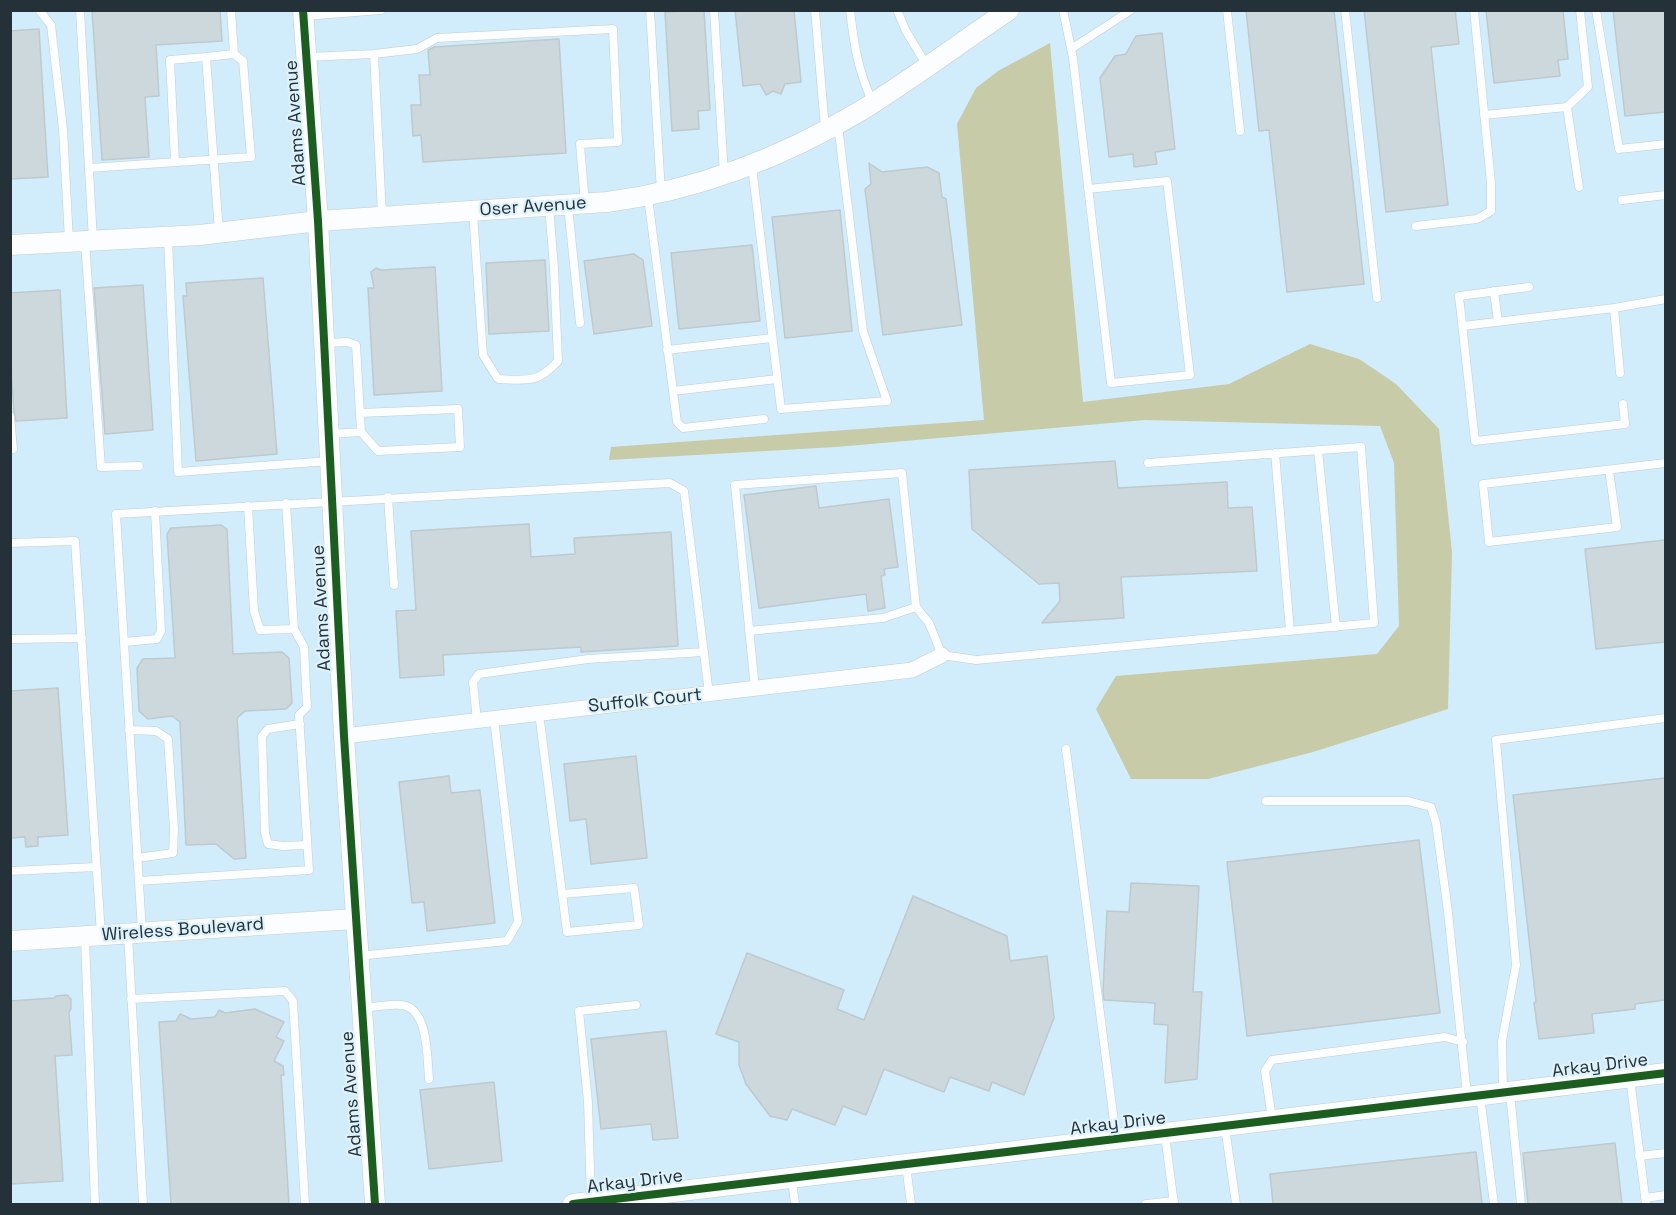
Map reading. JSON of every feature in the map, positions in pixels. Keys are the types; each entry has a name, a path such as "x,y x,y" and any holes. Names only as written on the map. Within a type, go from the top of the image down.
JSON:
{"street":[{"name":"Oser Avenue","path":"10,245 220,233 318,221 567,205 655,195 752,165 832,127 873,103 1009,10"},
{"name":"Adams Avenue","path":"304,14 318,221 344,736 375,1204"},
{"name":"Suffolk Court","path":"344,736 912,670 942,655"},
{"name":"Wireless Boulevard","path":"10,941 355,919"},
{"name":"Arkay Drive","path":"582,1203 1665,1073"}],"lane":[{"path":"39,10 51,25 63,129 82,241 100,467 139,466"},
{"path":"80,10 89,168 82,241"},
{"path":"231,10 234,54"},
{"path":"304,14 381,10"},
{"path":"650,10 655,195 668,350 677,422 683,428 764,419"},
{"path":"714,10 724,175"},
{"path":"752,165 781,409 887,401 863,331 815,10"},
{"path":"850,10 854,51 863,82 873,103"},
{"path":"897,10 906,31 927,66"},
{"path":"1063,10 1071,49 1111,383 1191,375 1167,181 1088,189"},
{"path":"1071,49 1131,10"},
{"path":"1227,10 1240,131"},
{"path":"1345,10 1377,298"},
{"path":"1416,226 1476,219 1491,211 1491,183 1474,10"},
{"path":"1484,115 1567,106 1588,87 1580,10"},
{"path":"1596,10 1619,149 1665,144"},
{"path":"307,57 374,54 417,49 437,38 613,29 618,142 580,144 554,268 558,362 546,375 531,380 498,379 483,355 472,211"},
{"path":"89,168 251,157 243,61 234,54 170,60 175,162"},
{"path":"374,54 382,217"},
{"path":"206,57 220,233"},
{"path":"1567,106 1579,187"},
{"path":"1622,200 1665,195"},
{"path":"567,205 580,323"},
{"path":"168,237 178,472 330,461"},
{"path":"1529,287 1459,296 1475,441 1625,424 1623,405"},
{"path":"1494,291 1498,322"},
{"path":"1462,326 1614,308 1665,299"},
{"path":"1614,308 1620,374"},
{"path":"668,350 772,338"},
{"path":"324,342 347,342 356,345 361,432 378,451 460,447 458,409 360,413"},
{"path":"673,391 777,379"},
{"path":"10,416 13,449"},
{"path":"328,434 361,432"},
{"path":"755,689 735,485 902,473 916,607 929,623 942,655 976,660 1374,623 1361,447 1148,463"},
{"path":"1318,450 1336,627"},
{"path":"1275,453 1290,631"},
{"path":"1609,470 1617,527 1489,542 1483,484 1609,470 1665,464"},
{"path":"143,1204 131,999 139,882 116,514 332,500 670,483 684,491 709,694"},
{"path":"388,497 394,585"},
{"path":"139,882 309,870 299,715 308,707 304,647 294,629 286,503"},
{"path":"248,506 256,623 260,630 294,629"},
{"path":"124,642 157,639 161,631 155,511"},
{"path":"10,543 75,540 96,867 93,936 95,1204"},
{"path":"749,631 883,618 916,607"},
{"path":"10,638 82,638"},
{"path":"477,721 473,682 479,674 588,659 704,651"},
{"path":"539,713 562,894 567,932 639,925 634,888 562,894"},
{"path":"1521,1204 1502,1041 1516,965 1496,740 1665,718"},
{"path":"358,956 507,941 518,922 494,719"},
{"path":"300,724 268,729 262,736 265,833 268,844 307,845"},
{"path":"129,730 156,731 168,739 173,818 173,853 137,858"},
{"path":"1066,749 1116,1139"},
{"path":"1266,801 1407,801 1431,807 1436,824 1463,1042 1494,1204"},
{"path":"10,871 96,867"},
{"path":"131,999 285,991 293,1000 305,1204"},
{"path":"361,1008 403,1005 421,1020 425,1035 429,1079"},
{"path":"582,1203 588,1102 579,1011 636,1005"},
{"path":"1272,1119 1265,1071 1272,1059 1444,1037 1463,1042"},
{"path":"1629,1077 1645,1201 1665,1195"},
{"path":"1225,1125 1236,1204"},
{"path":"1146,1204 1174,1203 1165,1133"},
{"path":"1639,1156 1665,1153"},
{"path":"906,1165 911,1204"},
{"path":"792,1178 795,1204"}],"shaded area":[{"path":"11,11 1665,11 1665,1204 11,1204"}],"green space":[{"path":"1050,43 1083,402 1229,384 1310,344 1359,359 1396,384 1439,429 1452,552 1448,709 1313,752 1208,779 1131,779 1096,709 1116,676 1377,654 1399,626 1394,463 1380,426 1145,420 836,447 609,460 611,447 984,420 957,124 976,88 998,71"}],"building":[{"path":"92,10 220,10 222,41 156,45 159,96 145,97 149,157 102,160"},
{"path":"704,10 710,110 698,111 699,129 672,131 665,12"},
{"path":"735,10 794,10 801,82 785,84 781,94 773,91 766,95 760,84 743,86"},
{"path":"1246,10 1334,10 1364,284 1287,292 1269,130 1259,131"},
{"path":"1364,10 1455,10 1459,44 1431,47 1448,205 1386,212"},
{"path":"1486,10 1563,10 1568,59 1558,60 1560,76 1494,83"},
{"path":"1613,10 1665,10 1665,112 1625,116"},
{"path":"39,29 48,177 10,179 10,31"},
{"path":"1162,33 1175,149 1155,152 1157,164 1134,167 1133,154 1109,157 1100,78 1115,56 1126,54 1136,36"},
{"path":"559,39 566,153 423,162 421,135 413,136 411,105 421,105 419,75 430,75 428,50 434,47"},
{"path":"869,163 882,172 927,167 939,173 942,197 946,199 962,325 883,335 865,189 871,184"},
{"path":"840,210 852,331 785,338 772,217"},
{"path":"752,245 760,321 679,329 671,253"},
{"path":"634,254 643,260 652,326 594,334 584,261"},
{"path":"545,260 549,331 489,334 486,263"},
{"path":"435,267 442,391 374,395 368,288 374,288 371,272 376,268 381,270"},
{"path":"263,278 277,454 196,461 183,296 187,296 186,283"},
{"path":"143,285 153,430 105,434 94,288"},
{"path":"60,290 67,418 16,421 10,353 10,293"},
{"path":"1115,461 1118,488 1227,482 1228,508 1252,507 1257,571 1121,577 1124,618 1042,623 1060,601 1059,583 1039,584 972,529 969,470"},
{"path":"816,486 819,508 889,499 898,567 884,569 885,575 881,576 885,608 868,611 866,594 759,608 744,495"},
{"path":"529,524 531,557 575,554 574,538 671,532 678,646 581,652 581,647 443,655 444,675 400,678 396,611 416,610 411,531"},
{"path":"221,525 227,529 233,654 282,652 289,658 292,703 286,709 245,711 237,718 246,858 234,859 216,844 186,845 180,722 172,716 148,719 139,711 137,668 143,659 175,658 167,534 171,528"},
{"path":"1665,540 1665,642 1596,649 1585,549"},
{"path":"58,688 68,835 38,837 38,846 26,847 25,837 10,838 10,691"},
{"path":"636,756 647,858 591,864 586,819 570,821 564,764"},
{"path":"449,776 451,793 480,790 495,923 427,931 424,902 412,903 399,782"},
{"path":"1665,778 1665,1000 1635,1004 1635,1009 1592,1014 1594,1033 1539,1039 1513,795"},
{"path":"1419,840 1440,1013 1247,1036 1227,862"},
{"path":"1131,883 1199,886 1193,992 1202,992 1197,1079 1165,1083 1168,1025 1154,1024 1155,1003 1104,1000 1107,911 1129,912"},
{"path":"913,896 1007,936 1010,961 1047,956 1054,1018 1024,1095 992,1082 989,1091 950,1077 944,1092 884,1069 866,1115 843,1106 835,1125 792,1109 787,1120 770,1116 746,1084 739,1065 739,1042 716,1034 747,953 844,990 837,1009 864,1020"},
{"path":"67,995 71,999 69,1012 72,1055 55,1056 63,1181 10,1184 10,1001"},
{"path":"255,1009 284,1022 276,1037 284,1041 274,1061 283,1066 284,1075 281,1075 289,1204 171,1204 159,1022 176,1021 180,1014 191,1019 215,1017 219,1010 225,1013"},
{"path":"666,1031 678,1138 653,1140 651,1124 601,1129 591,1039"},
{"path":"494,1082 502,1161 429,1169 420,1090"},
{"path":"1615,1143 1622,1204 1528,1204 1523,1153"},
{"path":"1476,1152 1482,1204 1273,1204 1270,1174"}],"cycle path":[{"path":"303,10 318,221 344,736 375,1204"},
{"path":"573,1204 1666,1073"}]}
